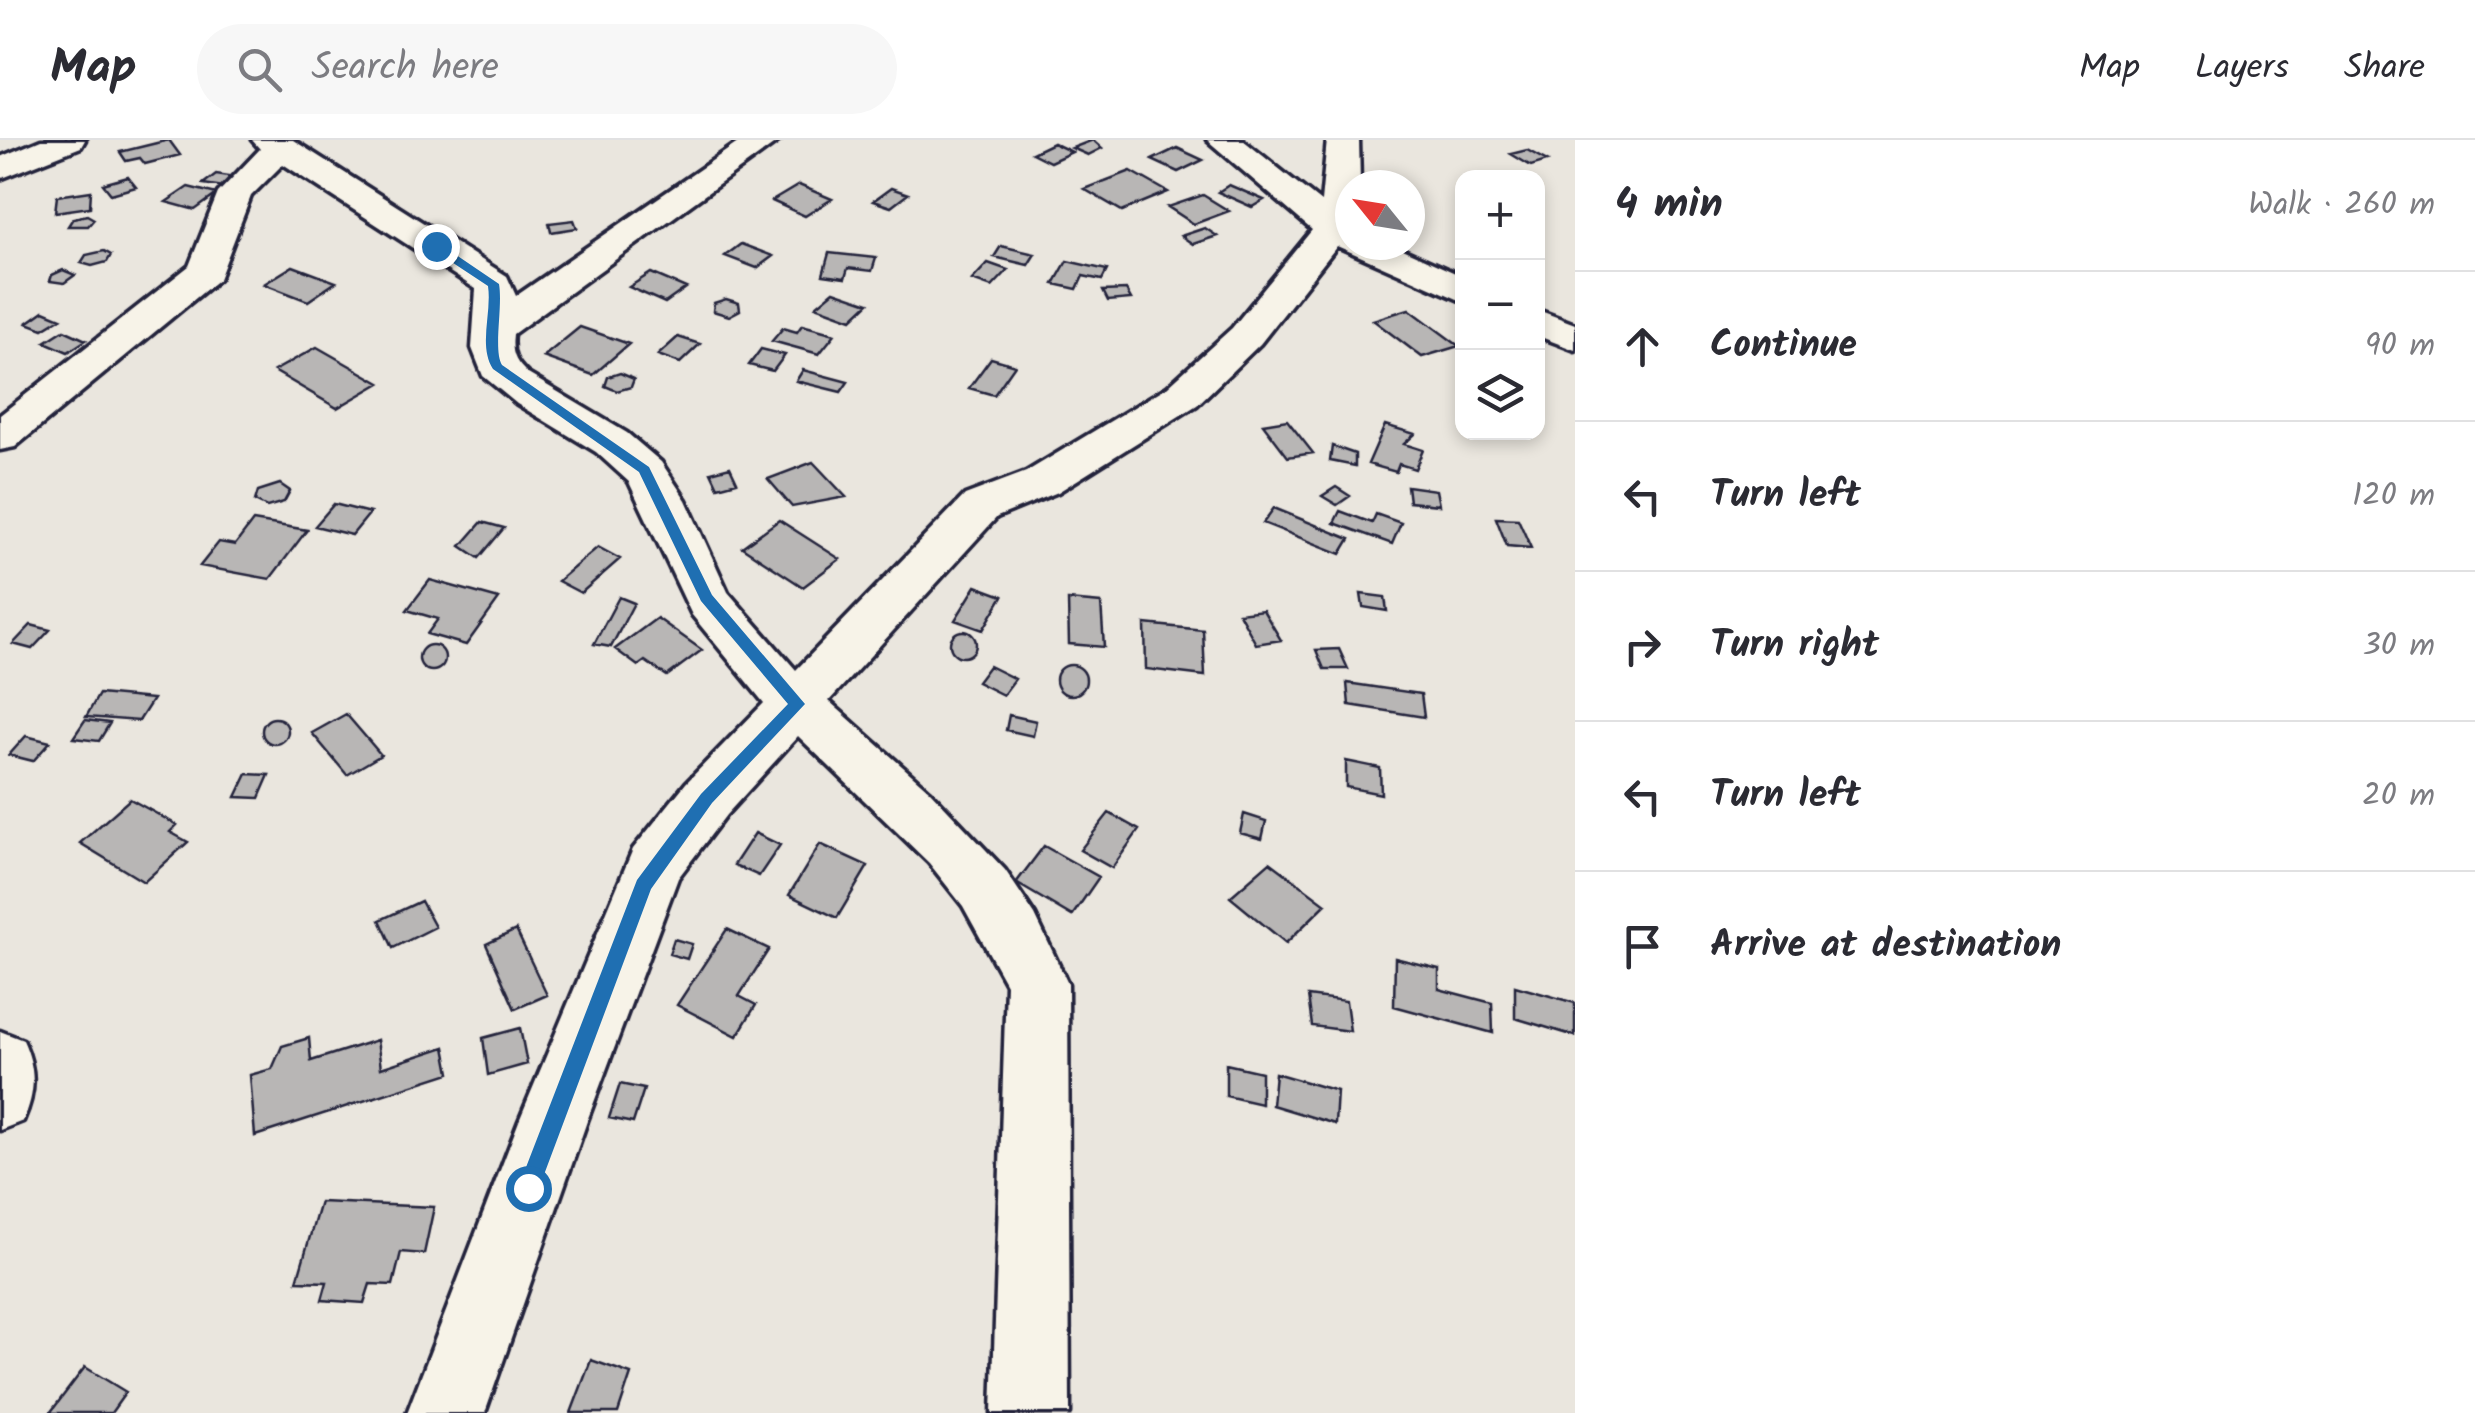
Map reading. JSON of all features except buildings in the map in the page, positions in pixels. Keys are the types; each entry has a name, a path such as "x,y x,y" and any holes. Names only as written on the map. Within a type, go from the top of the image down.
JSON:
{"street":[{"path":"0,169 70,140"},
{"path":"496,328 764,140"},
{"path":"1223,140 1335,226"},
{"path":"1343,140 1343,170"},
{"path":"0,437 206,271 235,193 275,144 494,284 496,328 490,355 507,378 644,470 706,598 751,655 954,850 998,902 1023,944 1037,984 1031,1413"},
{"path":"446,1413 643,886 706,799 981,506 1042,482 1182,396 1335,250"},
{"path":"1398,260 1455,287"},
{"path":"1545,325 1575,338"},
{"path":"0,1062 0,1098"}],"route":[{"path":"436,246 494,284 498,309 490,355 497,367 507,378 644,470 658,490 706,598 751,655 798,704 706,799 654,866 528,1188"}]}
